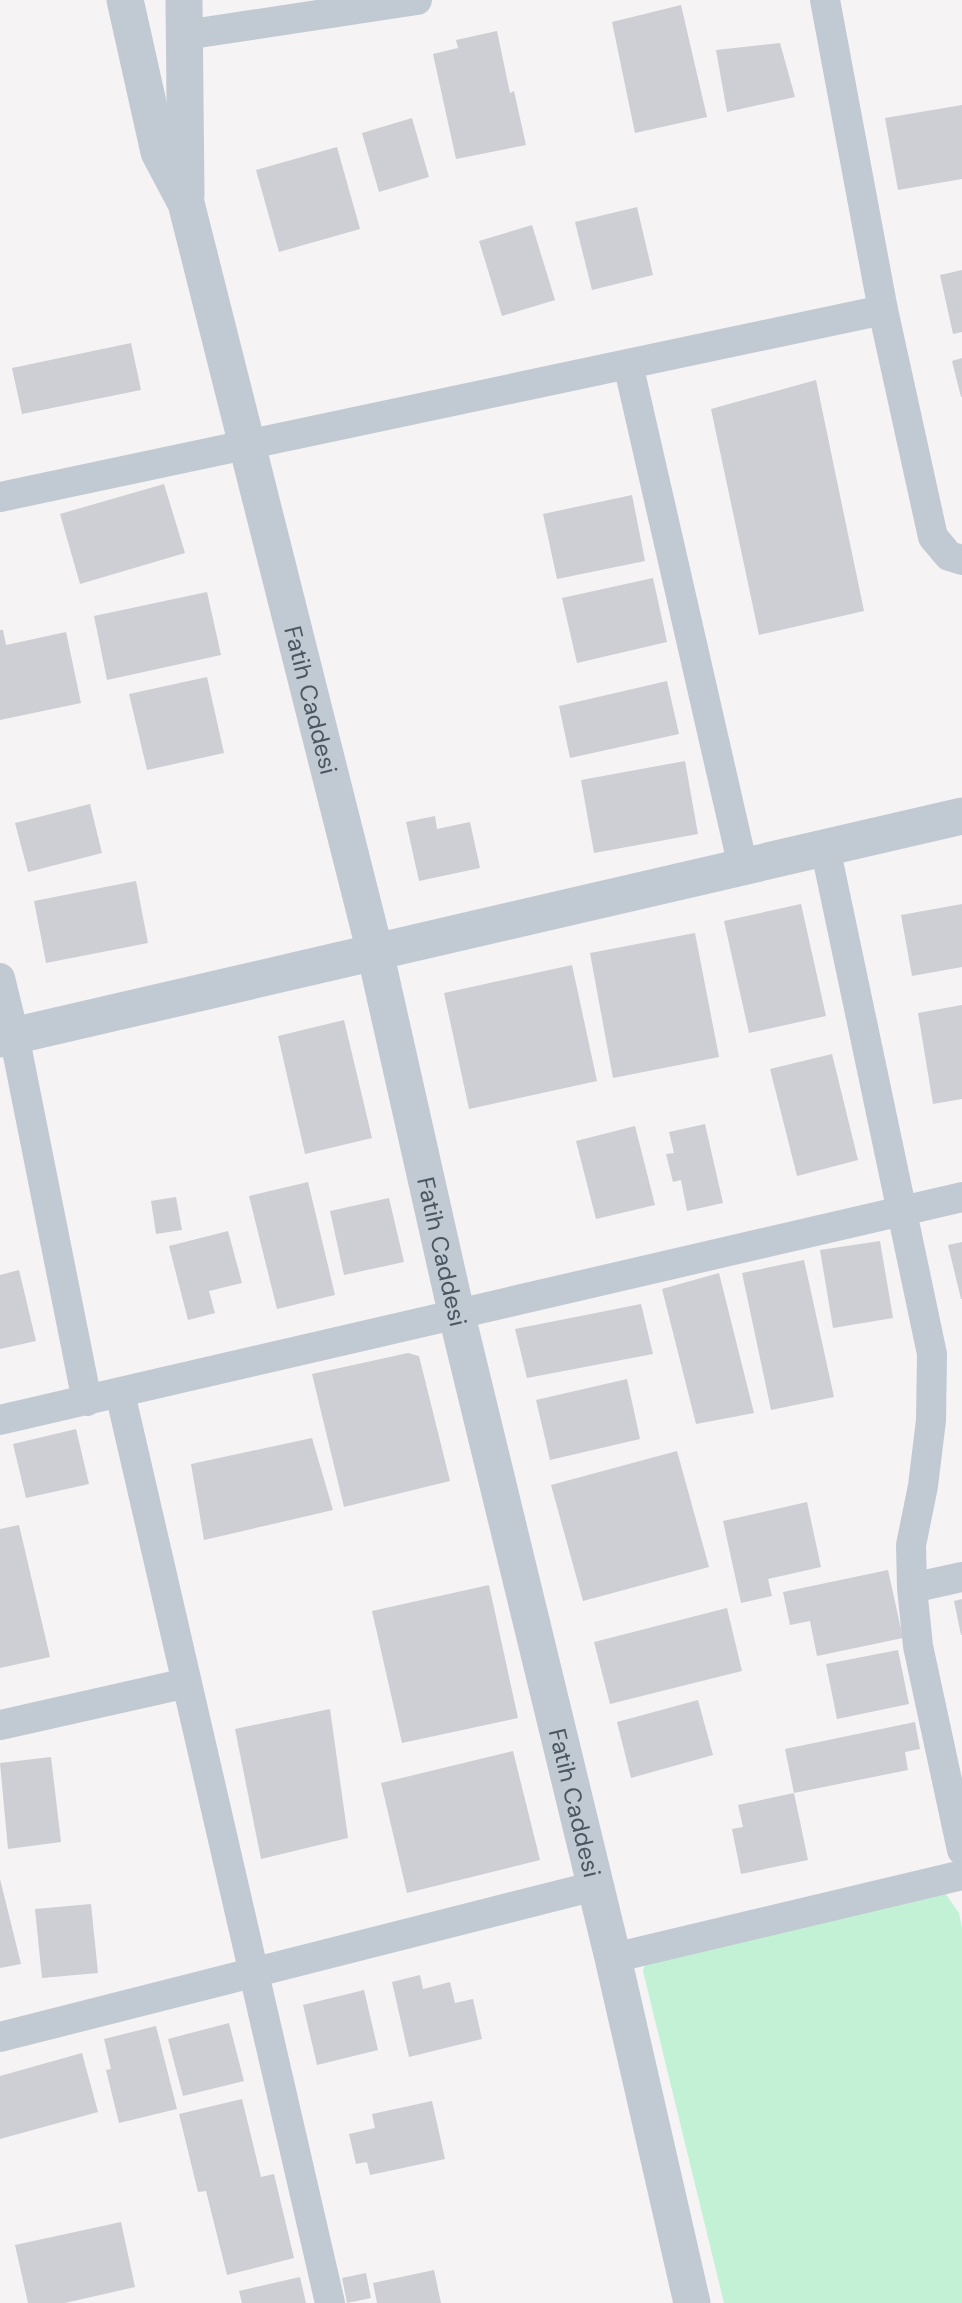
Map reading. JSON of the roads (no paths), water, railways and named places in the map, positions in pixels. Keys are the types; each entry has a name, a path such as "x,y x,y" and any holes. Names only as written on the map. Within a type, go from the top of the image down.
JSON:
{"street":[{"path":"125,0 159,152 186,203"},
{"path":"186,203 185,17 417,0"},
{"path":"825,0 883,310 933,537 949,556 962,559"},
{"name":"Fatih Caddesi","path":"186,203 374,952 457,1316 613,1958 692,2303"},
{"path":"0,497 883,310"},
{"path":"628,364 743,867"},
{"path":"7,1037 962,816"},
{"path":"825,847 932,1354 932,1420 911,1545 912,1588 918,1646 962,1850"},
{"path":"0,978 7,1037 87,1401"},
{"path":"0,1420 962,1197"},
{"path":"120,1393 330,2303"},
{"path":"912,1588 962,1577"},
{"path":"0,1725 187,1683"},
{"path":"613,1958 962,1875"},
{"path":"0,2037 595,1886"}]}
